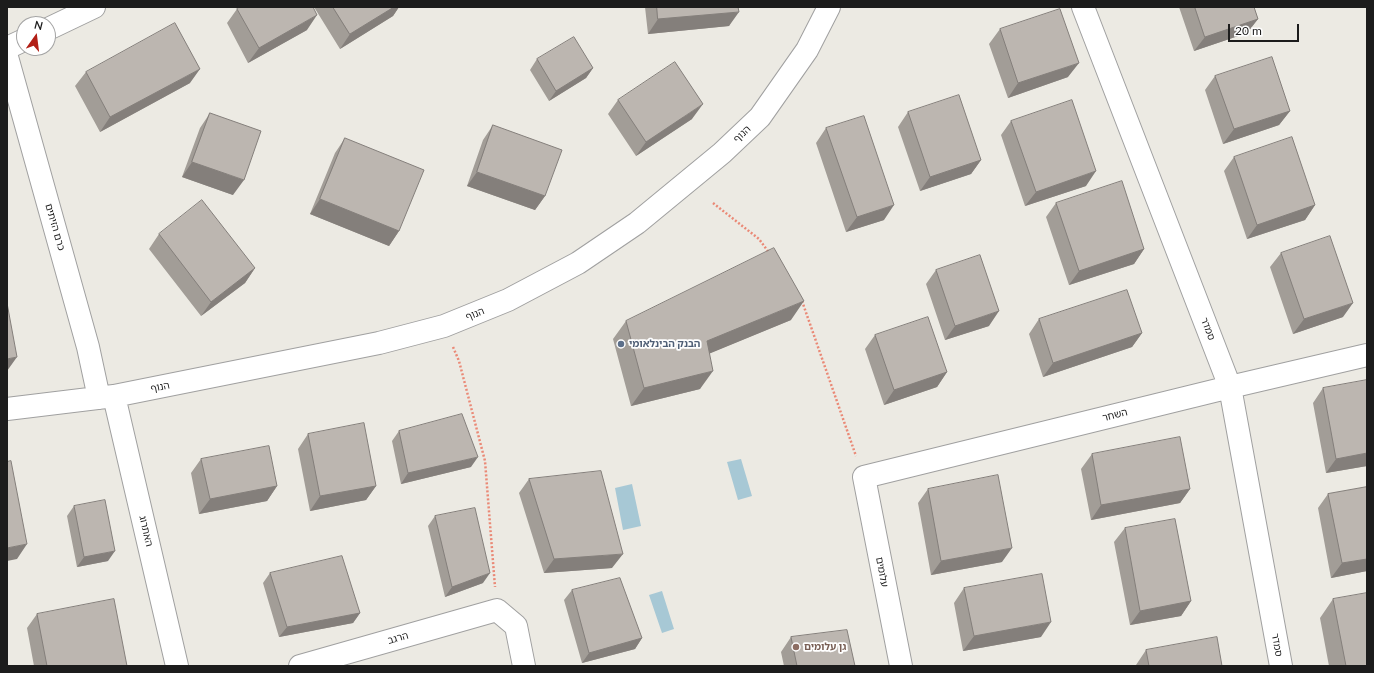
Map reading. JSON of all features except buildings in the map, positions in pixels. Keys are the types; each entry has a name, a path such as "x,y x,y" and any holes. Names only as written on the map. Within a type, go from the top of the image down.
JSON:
{"street":[{"path":"56,24 94,7"},
{"name":"הנוף","path":"7,409 107,397 379,343 444,326 508,300 578,263 637,223 722,153 760,117 807,50 829,7"},
{"name":"סמדר","path":"1083,7 1230,387 1281,666"},
{"name":"כרם הזיתים","path":"7,57 88,347 107,397"},
{"name":"השחר","path":"864,478 1230,387 1367,355"},
{"name":"האתרוג","path":"107,397 177,666"},
{"name":"עלומים","path":"864,478 901,666"},
{"path":"497,610 516,626 524,666"},
{"name":"הרגב","path":"300,666 497,610"}],"path":[{"path":"713,204 759,239 772,256"},
{"path":"800,297 864,478"},
{"path":"444,326 459,361 485,461 497,610"}],"water":[{"path":"741,459 752,496 738,500 727,462"},
{"path":"632,484 641,526 623,530 615,488"},
{"path":"662,591 674,629 662,633 649,595"}],"place":[{"name":"הבנק הבינלאומי","path":"621,344"},
{"name":"גן עלומים","path":"796,647"}]}
